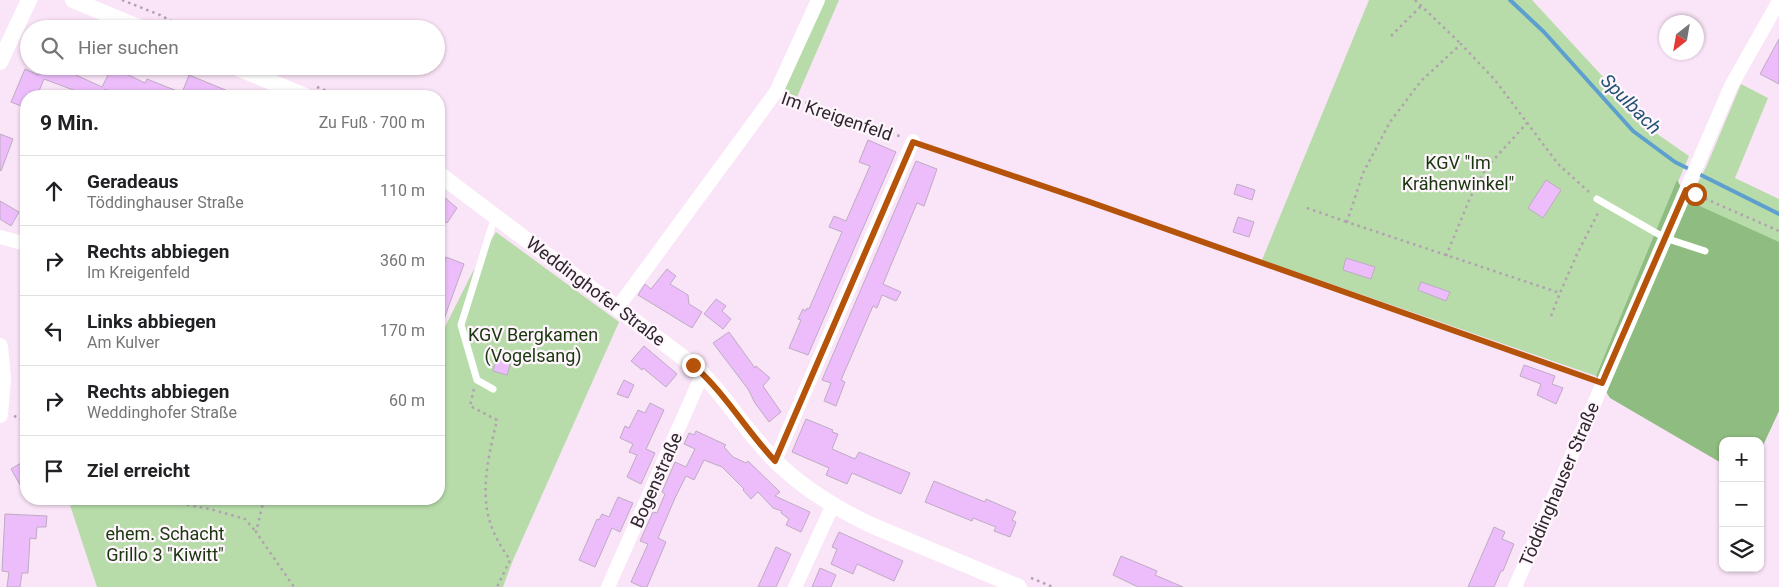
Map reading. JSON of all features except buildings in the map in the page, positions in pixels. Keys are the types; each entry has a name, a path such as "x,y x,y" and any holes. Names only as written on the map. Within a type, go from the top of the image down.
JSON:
{"street":[{"path":"0,62 29,0"},
{"path":"73,0 121,20"},
{"path":"776,92 818,0"},
{"name":"Töddinghauser Straße","path":"1515,587 1731,86 1779,1"},
{"path":"255,75 291,90"},
{"name":"Im Kreigenfeld","path":"618,308 776,92"},
{"path":"775,461 913,142"},
{"name":"Weddinghofer Straße","path":"445,181 683,356 703,373 775,461 801,483 832,505 871,525 1018,584"},
{"path":"0,237 20,242"},
{"path":"0,346 3,379 0,415"},
{"name":"Bogenstraße","path":"608,587 703,373"},
{"path":"795,587 832,505"}],"lane":[{"path":"1600,200 1665,238 1705,251"},
{"path":"493,389 477,380 461,325 495,216"}],"path":[{"path":"122,0 169,20"},
{"path":"1415,0 1495,80 1558,164 1600,200 1551,316"},
{"path":"1391,36 1421,6"},
{"path":"1347,222 1364,173 1390,122 1421,81 1461,44"},
{"name":"Im Kreigenfeld","path":"776,92 831,114 1096,204 1602,383"},
{"path":"1446,256 1470,198 1486,168 1527,123"},
{"path":"1686,190 1779,231"},
{"path":"1307,208 1560,293"},
{"path":"477,380 470,406 497,420 487,464 486,502 492,529 510,560 498,587"},
{"path":"188,505 245,519 294,587"},
{"path":"256,532 263,505"},
{"path":"1018,584 1053,587"}],"green space":[{"path":"821,0 839,0 797,97 782,90"},
{"name":"KGV \"Im Krähenwinkel\"","path":"1369,0 1532,0 1653,131 1689,156 1596,376 1262,260"},
{"path":"1741,84 1768,98 1735,178 1779,199 1779,243 1689,201 1707,165"},
{"path":"1677,180 1689,201 1779,242 1779,411 1764,443 1764,437 1719,437 1719,462 1610,398 1596,376"},
{"path":"496,232 619,322 513,560 503,587 97,587 70,505 445,505 445,327 471,275"}],"waterway":[{"name":"Spulbach","path":"1510,0 1544,32 1633,131 1675,162 1691,170"},
{"name":"Spulbach","path":"1697,173 1779,214"}],"route":[{"path":"693,365 703,373 775,461 913,142 1087,201 1602,383 1686,190 1695,194"}],"park label":[{"name":"KGV Bergkamen (Vogelsang)","path":"533,344"},
{"name":"ehem. Schacht Grillo 3 \"Kiwitt\"","path":"165,543"}]}
